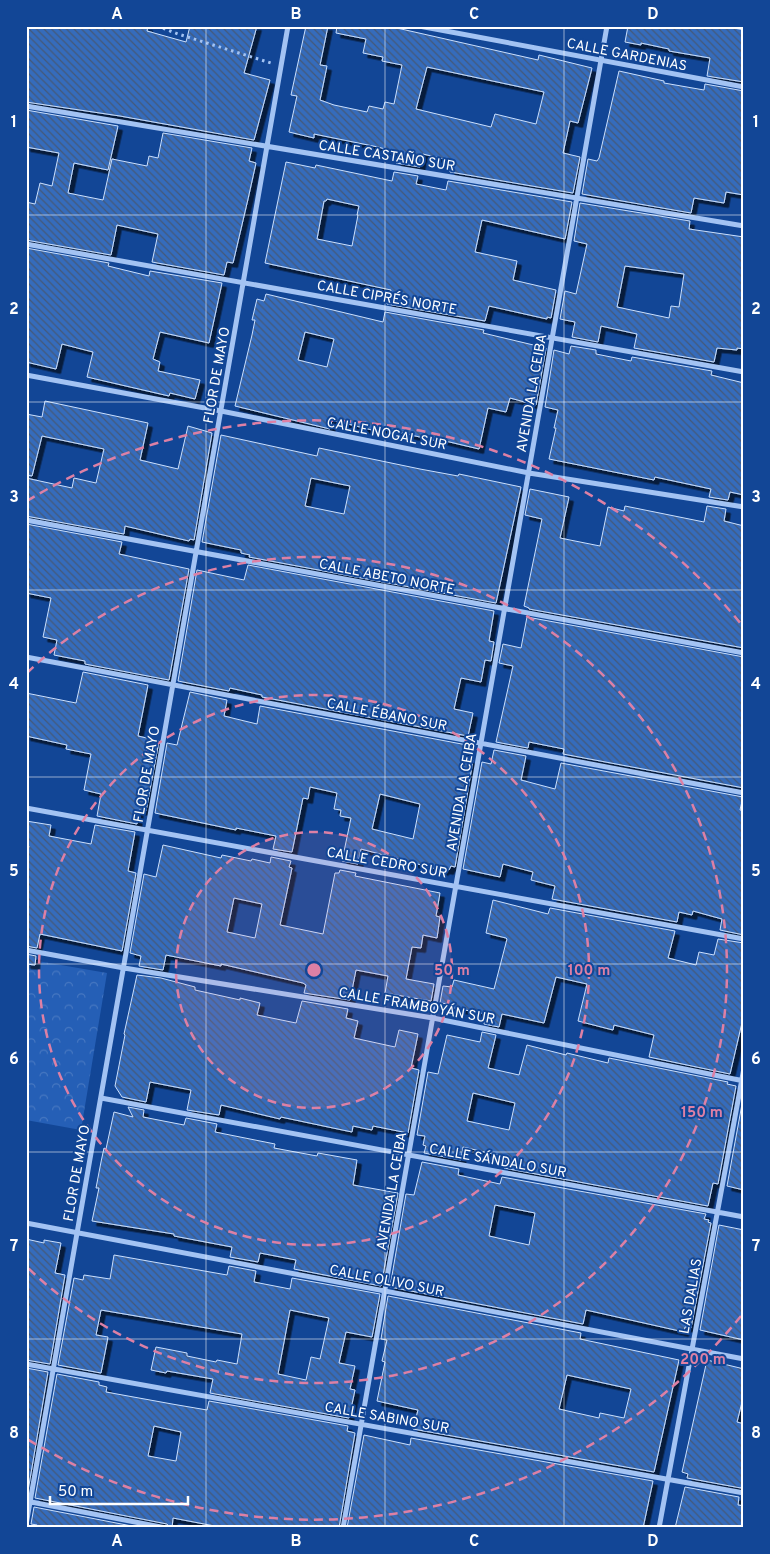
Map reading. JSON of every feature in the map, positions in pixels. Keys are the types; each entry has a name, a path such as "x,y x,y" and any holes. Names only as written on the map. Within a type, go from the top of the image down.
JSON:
{"street":[{"name":"FLOR DE MAYO","path":"26,1525 28,1502 54,1369 288,26"},
{"name":"CALLE GARDENIAS","path":"419,26 744,87"},
{"name":"AVENIDA LA CEIBA","path":"343,1528 607,26"},
{"name":"CALLE CASTAÑO SUR","path":"26,106 744,226"},
{"name":"CALLE CIPRÉS NORTE","path":"26,244 744,372"},
{"name":"CALLE NOGAL SUR","path":"26,375 221,411 529,473 744,507"},
{"name":"CALLE ABETO NORTE","path":"26,520 744,654"},
{"name":"CALLE ÉBANO SUR","path":"26,657 744,793"},
{"name":"CALLE CEDRO SUR","path":"26,808 744,939"},
{"name":"CALLE FRAMBOYÁN SUR","path":"26,950 124,968 433,1018 743,1080"},
{"name":"LAS DALIAS","path":"659,1528 744,1068"},
{"name":"CALLE SÁNDALO SUR","path":"101,1098 744,1217"},
{"name":"CALLE OLIVO SUR","path":"26,1223 744,1359"},
{"name":"CALLE SABINO SUR","path":"26,1364 744,1493"},
{"path":"28,1502 166,1528"}],"path":[{"path":"157,26 281,66"}],"green space":[{"path":"26,959 107,973 81,1130 26,1120"}],"building":[{"path":"26,26 148,26 147,31 186,42 190,26 257,26 244,73 270,80 254,140 120,116 26,102"},
{"path":"306,26 328,26 320,65 327,66 320,100 367,112 369,106 383,109 385,102 394,104 402,65 382,61 383,57 363,53 366,39 336,33 337,26 388,26 538,60 539,55 592,68 578,123 570,121 563,153 580,157 573,193 450,172 452,161 423,154 420,167 396,163 399,153 314,134 314,138 289,132 297,96 291,95","holes":["427,67 544,92 536,124 495,114 491,127 416,109"]},
{"path":"628,26 724,26 744,30 744,82 707,76 710,58 669,51 669,49 641,43 641,45 625,42"},
{"path":"619,71 664,81 664,83 704,90 705,84 744,91 744,195 726,192 724,203 694,198 691,213 582,194 588,159 597,161 599,158"},
{"path":"26,110 118,126 108,170 74,163 68,193 103,200 112,159 147,166 149,156 158,158 163,133 252,148 249,161 256,163 233,263 227,262 224,275 152,262 158,234 117,225 111,255 26,240 26,202 35,204 40,183 52,186 59,153 26,147"},
{"path":"286,162 315,168 316,165 392,181 394,172 418,176 416,184 446,190 448,181 572,202 565,239 482,220 475,252 517,261 513,280 556,290 551,318 547,317 547,319 489,306 485,321 387,304 391,290 265,263","holes":["327,199 359,206 352,246 317,239 324,201"]},
{"path":"580,203 690,221 689,229 744,237 744,349 717,348 714,362 634,348 637,334 601,326 598,342 572,337 575,322 560,319 565,291 576,294 587,244 574,241","holes":["625,266 684,274 679,307 671,306 669,318 617,307"]},
{"path":"26,248 109,263 108,266 149,276 150,271 222,283 209,343 160,332 153,359 160,362 158,371 200,380 195,399 170,393 169,396 87,377 93,352 62,344 56,369 26,362"},
{"path":"266,294 383,322 385,312 484,330 483,333 546,348 536,405 510,398 506,412 488,408 479,449 381,428 380,432 332,420 330,429 235,406 252,335 255,320 252,320 257,299 264,301","holes":["305,332 334,339 327,367 298,360"]},
{"path":"571,346 596,350 596,354 631,361 632,357 712,371 711,375 744,383 744,495 730,492 728,500 709,497 711,489 655,477 654,480 549,459 558,410 545,407 554,350 569,354"},
{"path":"45,401 148,423 140,460 178,469 188,426 212,433 194,540 190,539 189,541 125,526 124,534 26,516 26,478 72,488 74,478 96,483 104,449 42,436 32,476 26,475 26,414 42,417"},
{"path":"221,435 317,456 319,448 521,487 496,603 249,557 250,555 241,553 241,550 202,542","holes":["311,478 350,486 344,514 305,506"]},
{"path":"530,489 569,497 560,538 600,546 608,507 624,511 625,506 704,522 707,506 726,509 724,521 744,526 744,648 529,609 524,606 542,519 525,515"},
{"path":"26,524 122,542 119,554 189,569 169,680 85,664 85,661 54,655 57,640 43,637 51,598 26,593"},
{"path":"248,565 494,611 489,641 494,642 491,661 485,660 481,682 461,678 454,709 473,713 468,736 262,697 262,695 230,688 229,691 178,681 197,570 244,580"},
{"path":"527,617 744,657 744,788 563,754 564,749 529,742 528,748 496,742 513,666 499,663 503,644 521,648"},
{"path":"83,672 148,685 138,736 159,741 146,811 139,810 137,824 97,816 101,794 84,790 91,754 66,749 67,745 26,736 26,693 76,703"},
{"path":"190,692 227,700 224,716 257,724 260,706 467,745 464,758 473,760 455,867 451,866 449,870 444,869 444,871 361,849 358,864 342,861 351,818 340,816 341,810 334,809 337,793 310,787 308,799 303,798 292,852 273,849 276,836 236,828 236,830 155,813 167,743 177,745","holes":["380,794 420,804 413,839 372,829"]},
{"path":"494,750 526,756 521,780 555,789 561,763 743,797 740,810 744,811 744,935 720,930 722,919 693,911 692,915 679,912 677,922 552,899 555,886 531,880 533,872 503,864 500,877 463,869 482,762 491,764"},
{"path":"26,821 51,825 49,836 91,844 95,825 135,832 128,871 136,873 122,951 40,934 37,948 26,946 26,860 29,846 26,845"},
{"path":"163,845 221,858 222,855 270,863 271,857 291,861 289,867 292,868 280,925 323,934 335,873 339,873 340,870 356,873 355,876 440,893 436,916 440,917 437,938 423,935 421,948 412,947 406,979 434,984 431,1001 385,993 388,976 356,970 350,1000 304,993 306,985 303,983 221,964 221,966 166,955 163,970 139,966 141,956 130,953 144,874 156,877","holes":["234,898 262,904 255,938 227,932"]},
{"path":"493,900 548,914 550,908 675,931 668,958 696,965 699,952 714,955 718,939 744,943 744,1014 730,1074 649,1057 654,1035 614,1025 613,1030 578,1021 587,984 556,977 544,1023 502,1014 499,1027 484,1024 486,1014 449,1007 449,1004 440,1003 443,986 452,987 454,980 494,989 507,939 486,933"},
{"path":"26,954 36,956 35,965 26,964"},
{"path":"137,975 161,978 195,987 195,990 260,1003 257,1015 296,1023 302,1001 348,1009 346,1018 358,1021 354,1038 395,1047 399,1030 418,1034 411,1068 419,1070 408,1133 373,1126 372,1130 353,1126 352,1132 281,1117 280,1119 221,1105 219,1115 187,1110 191,1090 150,1082 146,1102 122,1097 115,1086"},
{"path":"482,1032 496,1035 488,1068 519,1075 527,1045 608,1063 609,1058 728,1082 727,1084 736,1086 718,1184 713,1183 708,1206 504,1168 506,1157 463,1147 461,1160 424,1153 426,1146 423,1145 425,1136 417,1135 428,1072 438,1074 447,1035 480,1042","holes":["473,1093 515,1103 509,1130 467,1121"]},
{"path":"744,1093 744,1190 727,1186"},
{"path":"128,1107 144,1110 143,1117 184,1125 186,1118 217,1124 215,1132 275,1144 274,1148 317,1156 318,1153 357,1160 353,1185 398,1193 381,1286 294,1269 296,1260 260,1253 258,1262 230,1257 232,1247 174,1236 174,1234 92,1221 99,1188 96,1188 101,1162 104,1148 106,1149 114,1112 133,1117"},
{"path":"422,1162 459,1169 458,1175 500,1184 502,1177 706,1214 704,1219 709,1220 708,1222 711,1223 691,1328 685,1327 684,1332 586,1310 583,1324 390,1287 406,1194 414,1195","holes":["495,1205 535,1213 529,1245 489,1236"]},
{"path":"719,1225 744,1230 744,1340 700,1330"},
{"path":"26,1239 44,1243 44,1240 61,1243 55,1273 65,1275 50,1364 26,1360"},
{"path":"114,1255 227,1275 229,1266 256,1271 254,1282 290,1289 292,1278 380,1294 372,1337 346,1332 339,1363 355,1366 350,1389 355,1390 349,1418 210,1393 213,1379 151,1370 156,1347 187,1353 187,1356 237,1364 242,1334 101,1310 96,1335 108,1337 101,1373 58,1365 74,1278 83,1280 84,1275 110,1279","holes":["290,1310 329,1318 320,1359 311,1357 306,1380 278,1374"]},
{"path":"388,1296 581,1333 580,1339 679,1360 654,1472 413,1429 418,1410 377,1401 385,1362 382,1361 387,1340 381,1339","holes":["567,1375 631,1389 624,1418 600,1413 599,1418 559,1409"]},
{"path":"707,1360 744,1369 744,1394 737,1422 744,1424 744,1478 741,1488 687,1478 688,1474 682,1472"},
{"path":"26,1368 48,1372 27,1497 26,1497"},
{"path":"57,1374 99,1382 99,1385 107,1387 106,1392 207,1410 209,1401 348,1426 347,1431 355,1433 339,1528 225,1528 173,1518 172,1528 170,1528 167,1524 35,1498","holes":["154,1426 181,1432 176,1461 148,1456"]},
{"path":"364,1435 410,1445 411,1438 653,1481 643,1528 347,1528"},
{"path":"685,1487 739,1497 738,1505 744,1506 744,1528 675,1528"},
{"path":"34,1507 142,1528 36,1528 37,1525 31,1524"}]}
